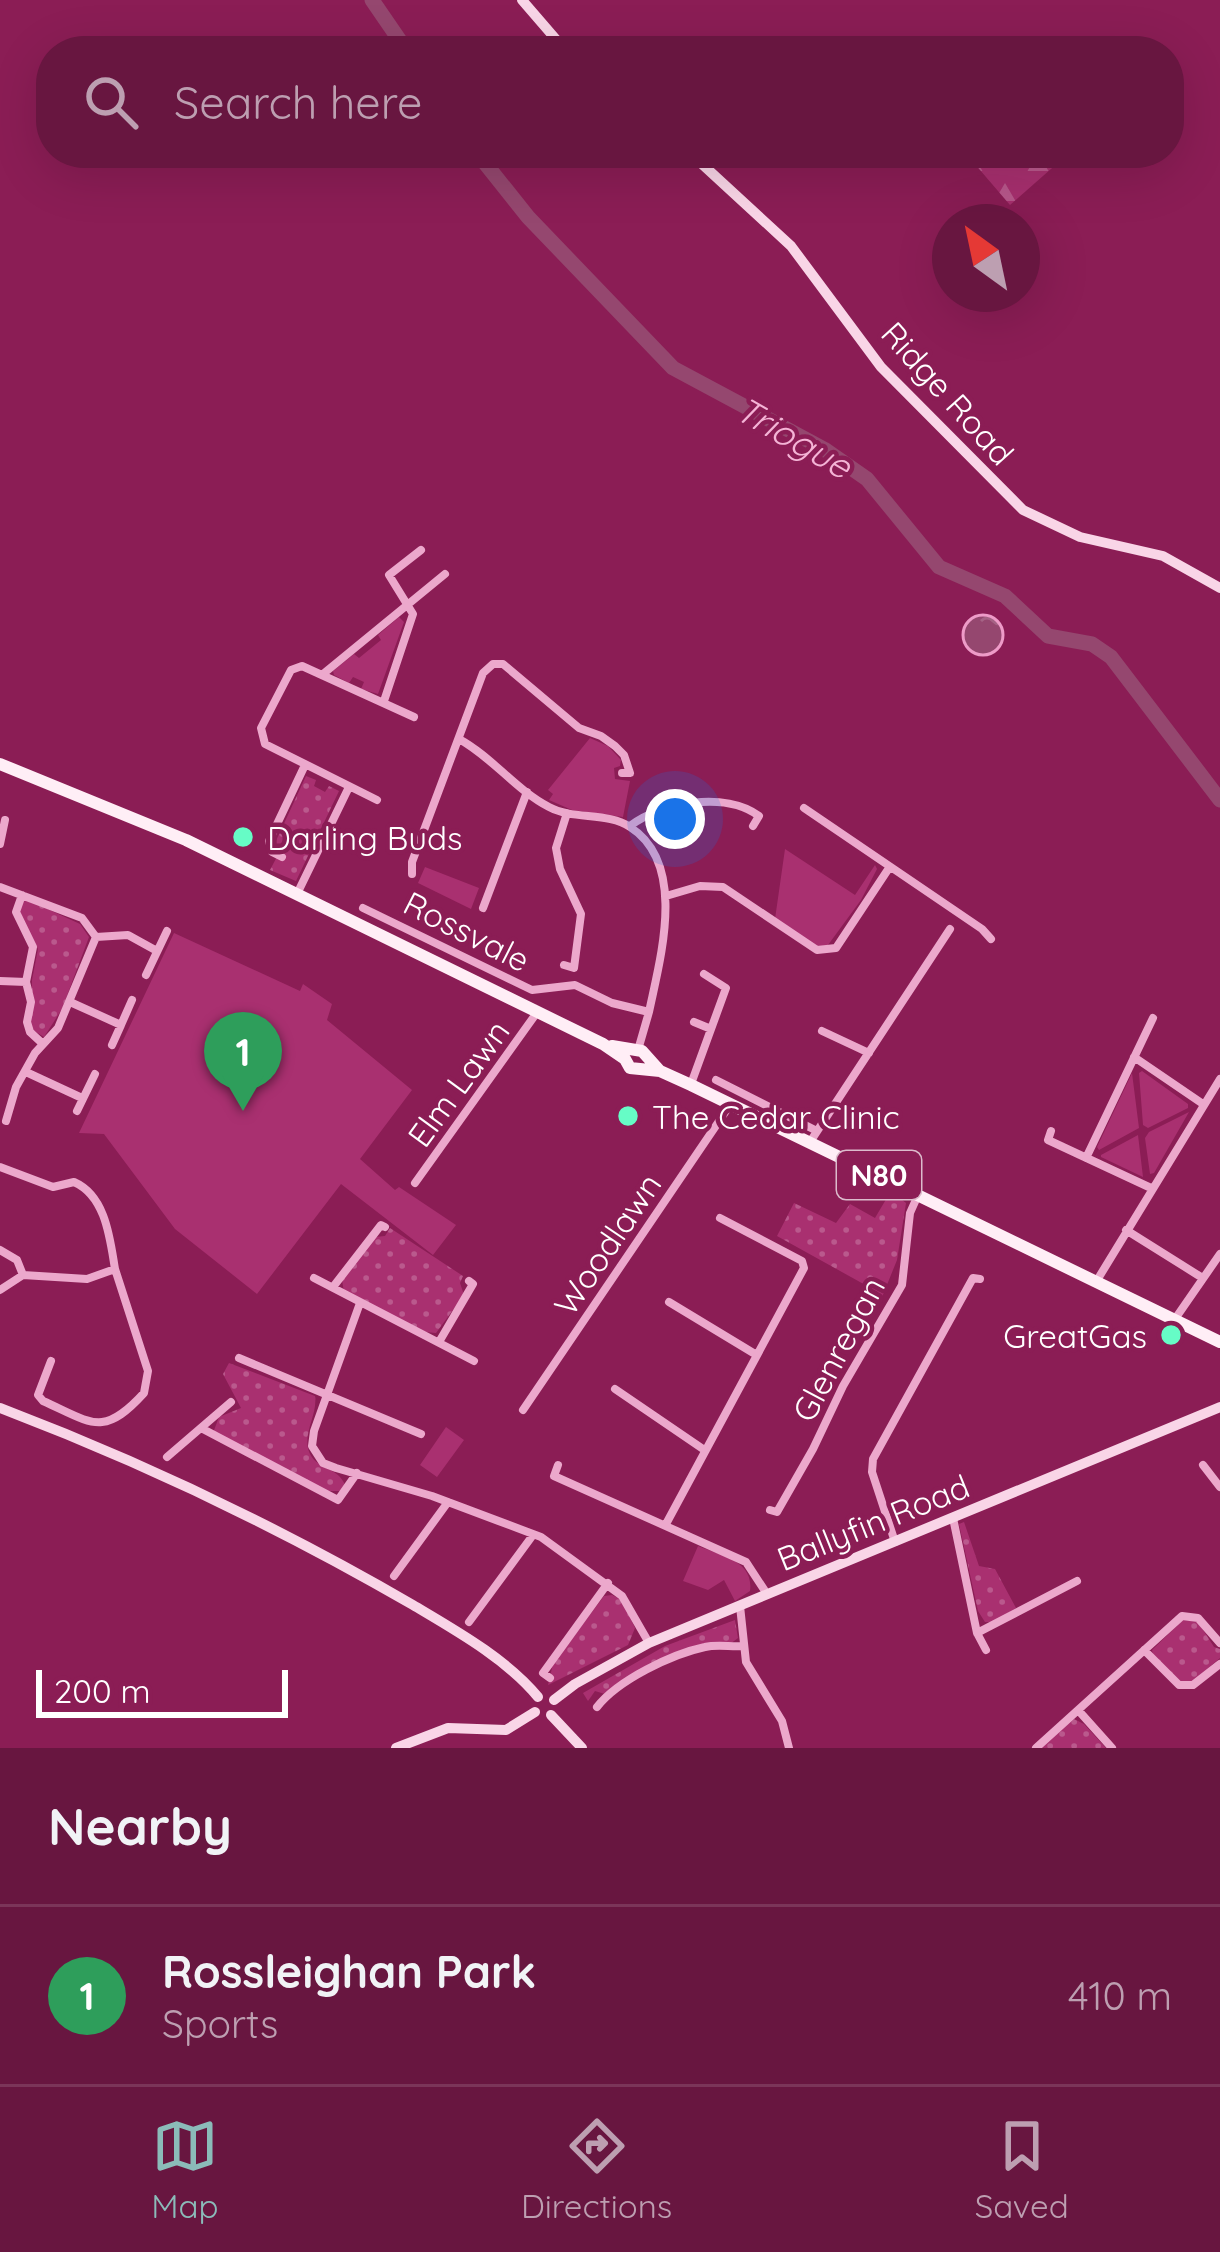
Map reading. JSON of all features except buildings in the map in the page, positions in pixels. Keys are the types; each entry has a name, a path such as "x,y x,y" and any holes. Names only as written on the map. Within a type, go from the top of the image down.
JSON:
{"main road":[{"name":"N80","path":"0,764 78,793 297,893 730,1105 813,1137 1220,1342"}],"street":[{"path":"522,0 553,36"},
{"name":"Ridge Road","path":"706,168 791,246 885,372 1023,510 1080,537 1163,556 1220,588"},
{"path":"384,700 412,625 410,602 389,574 421,550"},
{"path":"323,674 446,574"},
{"path":"412,874 412,862 483,673 498,663 580,728 615,746 630,766 630,772 622,773"},
{"path":"377,800 265,744 261,728 295,667 323,674 414,717"},
{"path":"459,740 552,809 567,814 630,826 670,808 711,803 748,808 758,817 754,826"},
{"path":"282,857 272,852 269,842 305,765"},
{"path":"297,893 350,787"},
{"path":"483,908 527,791"},
{"path":"804,808 982,929 991,940"},
{"path":"564,965 574,968 581,922 578,900 560,869 556,848 567,814"},
{"path":"0,844 4,820"},
{"path":"630,826 658,867 667,925 637,1057"},
{"path":"666,896 700,886 723,887 817,950 827,951 836,948 889,868"},
{"path":"0,887 82,918 96,937"},
{"path":"22,895 16,912 33,947 26,982 31,1002 27,1022 43,1045"},
{"name":"Rossvale","path":"363,908 532,990 575,985 612,1003 649,1012"},
{"path":"716,1080 813,1137 950,929"},
{"path":"146,975 167,931"},
{"path":"96,937 128,935 157,951"},
{"path":"6,1121 5,1099 58,1028 96,937"},
{"path":"691,1085 726,988 704,974"},
{"path":"0,981 26,982"},
{"path":"112,1045 132,1000"},
{"path":"70,1002 121,1025"},
{"name":"Elm Lawn","path":"415,1183 538,1011"},
{"path":"1086,1158 1153,1018"},
{"path":"694,1022 711,1029"},
{"path":"823,1031 869,1053"},
{"path":"1134,1057 1203,1104"},
{"path":"26,1072 82,1098"},
{"path":"76,1111 95,1073"},
{"path":"1096,1282 1220,1079"},
{"name":"Woodlawn","path":"523,1410 730,1105"},
{"path":"1051,1131 1048,1140 1151,1188"},
{"path":"0,1167 53,1186 74,1182 86,1188 105,1219 115,1269 148,1370 145,1393 109,1422 94,1424 38,1395 51,1361"},
{"name":"Glenregan","path":"770,1510 777,1512 902,1285 910,1214 919,1194"},
{"path":"666,1524 804,1268 802,1261 719,1218"},
{"path":"334,1287 380,1225 386,1228"},
{"path":"1126,1230 1202,1277"},
{"path":"0,1250 17,1260 23,1274"},
{"path":"1174,1320 1220,1254"},
{"path":"0,1291 23,1274 87,1279 115,1269"},
{"path":"314,1278 474,1361"},
{"path":"895,1542 872,1472 873,1460 973,1278 980,1279"},
{"path":"440,1342 473,1284 469,1281"},
{"path":"669,1301 755,1354"},
{"path":"360,1304 312,1446 323,1462 541,1537 622,1596 649,1643"},
{"path":"239,1358 421,1434"},
{"path":"615,1389 703,1449"},
{"path":"167,1457 231,1402"},
{"name":"Ballyfin Road","path":"554,1700 649,1643 1220,1407"},
{"path":"0,1408 181,1485 380,1586 455,1630 538,1697 554,1700 551,1715"},
{"path":"202,1428 338,1500 357,1473"},
{"path":"1203,1465 1220,1487"},
{"path":"558,1466 554,1476 746,1562 767,1594"},
{"path":"394,1576 448,1502"},
{"path":"953,1518 977,1633 986,1649"},
{"path":"470,1622 533,1535"},
{"path":"977,1633 1077,1580"},
{"path":"550,1678 543,1673 608,1583"},
{"path":"740,1606 749,1672 782,1721 789,1748"},
{"path":"1036,1748 1186,1614 1204,1622 1220,1643"},
{"path":"598,1701 688,1652 708,1646 743,1646"},
{"path":"1144,1650 1179,1685 1192,1684 1220,1664"},
{"path":"396,1748 448,1728 506,1730 535,1712 538,1697"},
{"path":"1078,1710 1112,1748"},
{"path":"535,1712 551,1715"},
{"path":"551,1715 582,1748"}],"green space":[{"path":"978,168 1052,168 1009,204"},
{"path":"399,617 404,622 378,694 361,689 364,682 353,677 349,683 334,675 354,654 359,658 381,640 378,635"},
{"path":"590,738 608,746 621,760 614,768 615,779 630,781 623,817 572,810 549,800 553,794 548,790"},
{"path":"306,776 325,792 329,786 339,791 296,881 270,870 280,851 275,843"},
{"path":"785,849 855,895 875,865 877,869 828,945 818,947 775,919"},
{"path":"425,867 479,888 471,909 418,883"},
{"path":"28,900 80,924 89,937 62,1009 44,1037 31,1029 38,949 19,913 22,902"},
{"path":"174,933 300,991 303,984 332,1004 327,1020 412,1090 360,1159 395,1190 399,1187 456,1225 433,1255 341,1184 257,1294 175,1229 104,1134 79,1133"},
{"path":"1142,1071 1188,1108 1148,1128 1143,1125"},
{"path":"1132,1073 1139,1128 1099,1150 1097,1147"},
{"path":"1189,1112 1154,1173 1150,1174 1145,1138"},
{"path":"1138,1135 1143,1177 1101,1157 1101,1155"},
{"path":"891,1191 906,1203 897,1260 878,1307 874,1304 878,1292 777,1236 794,1203 836,1223 850,1204 875,1218"},
{"path":"390,1228 463,1276 464,1295 436,1333 344,1292 342,1280 375,1237 385,1236"},
{"path":"229,1363 315,1396 308,1447 314,1459 342,1479 341,1491 327,1491 213,1433 219,1417 241,1408 223,1374"},
{"path":"446,1427 464,1440 437,1477 420,1465"},
{"path":"964,1522 979,1566 995,1569 1016,1608 993,1622 985,1622 978,1611 959,1524"},
{"path":"698,1546 742,1566 750,1591 735,1601 724,1580 708,1590 683,1581"},
{"path":"604,1596 622,1600 635,1628 628,1645 548,1685 553,1664"},
{"path":"735,1620 738,1638 730,1644 693,1646 605,1694 595,1691 588,1701 583,1693 665,1646"},
{"path":"1183,1620 1198,1622 1220,1649 1220,1658 1193,1681 1180,1683 1154,1659 1152,1650"},
{"path":"1074,1719 1106,1748 1040,1748"}],"water":[{"path":"983,615 997,621 1003,635 997,649 983,655 969,649 963,635 969,621"}],"waterway":[{"name":"Triogue","path":"372,0 397,36"},
{"name":"Triogue","path":"489,168 528,217 673,368 824,449 867,479 939,567 1005,596 1048,636 1092,644 1111,657 1220,800"}],"place":[{"name":"Darling Buds","path":"243,837"},
{"name":"Rossleighan Park","path":"243,1111"},
{"name":"The Cedar Clinic","path":"628,1116"},
{"name":"GreatGas","path":"1171,1335"}]}
